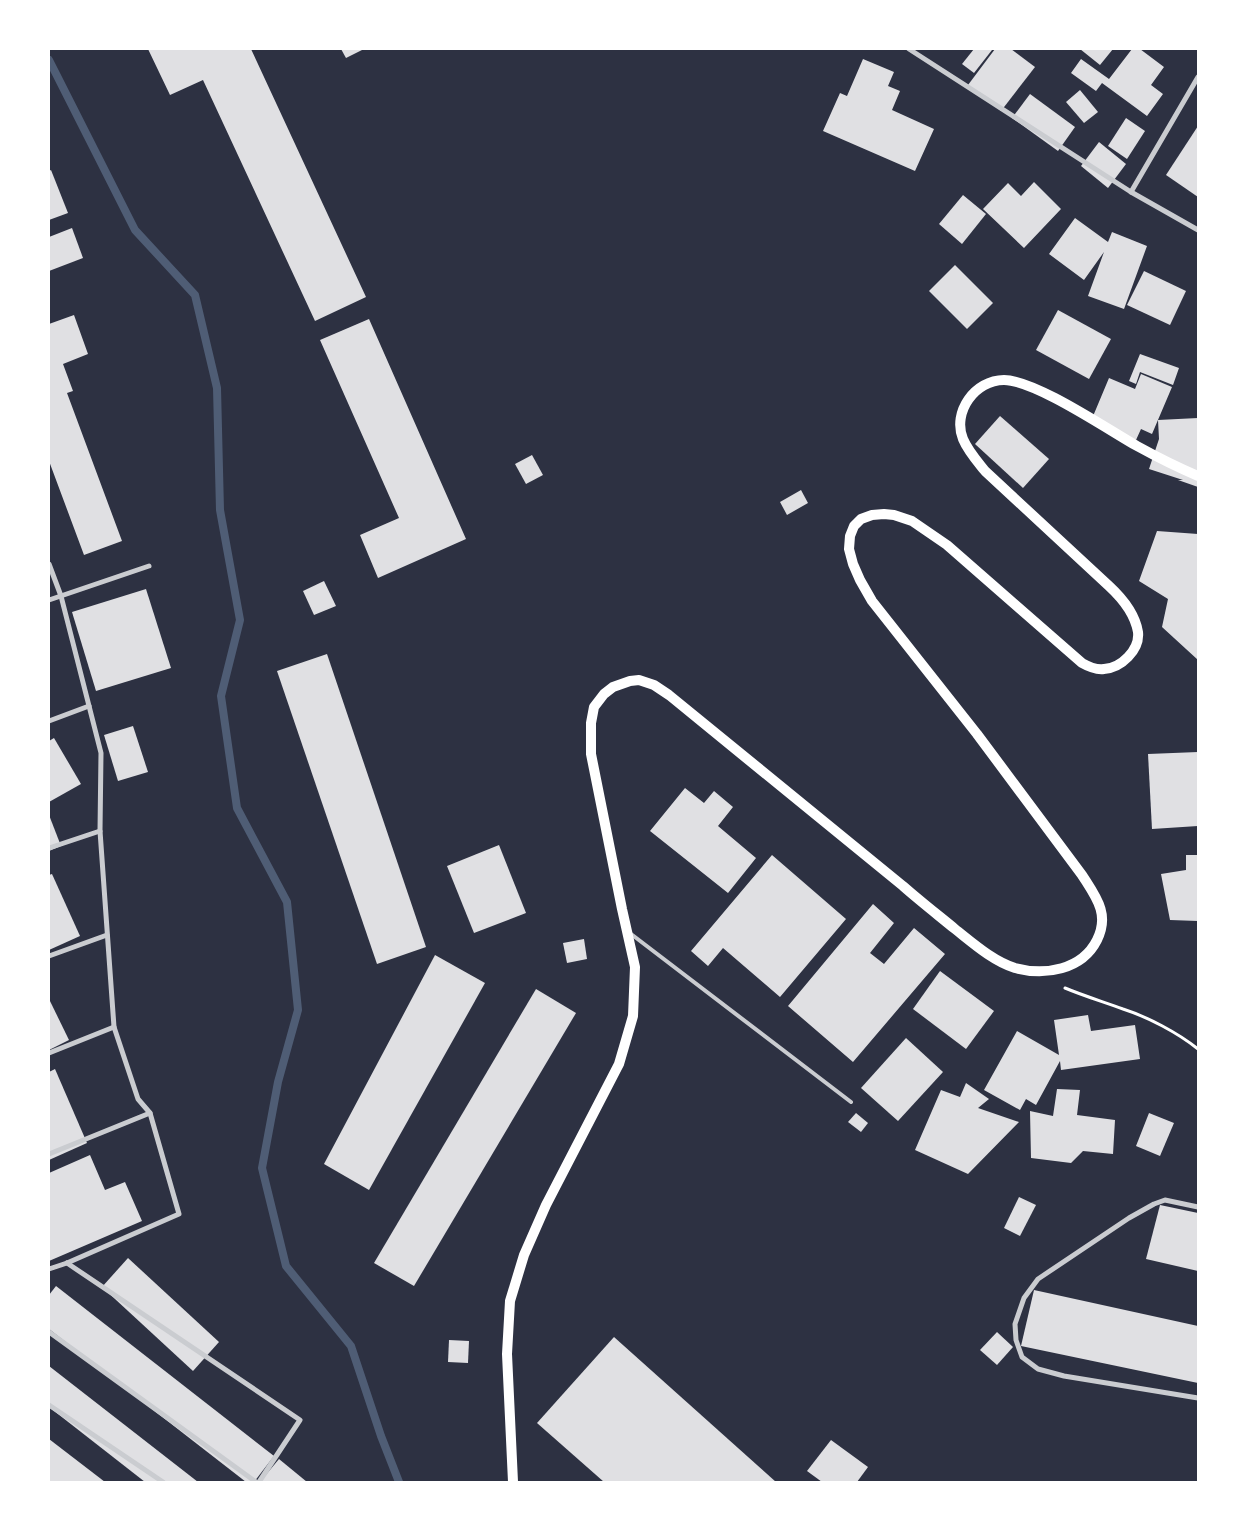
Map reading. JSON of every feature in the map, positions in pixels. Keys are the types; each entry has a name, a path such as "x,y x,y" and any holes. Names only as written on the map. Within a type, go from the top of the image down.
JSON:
{"main road":[{"path":"513,1482 507,1354 510,1302 524,1255 546,1206 619,1064 634,1016 635,967 591,754 591,723 594,707 604,694 613,687 639,680 654,685 669,695 990,956 1014,967 1036,972 1058,971 1079,961 1093,948 1102,931 1103,915 1096,897 1082,875 977,734 872,601 853,564 849,550 850,536 854,526 861,519 872,515 894,515 912,521 947,545 1082,663 1091,668 1104,670 1123,661 1132,653 1137,644 1138,632 1133,617 1122,598 980,464 970,452 963,439 960,426 961,415 966,404 973,394 984,386 1004,380 1017,382 1043,392 1170,464 1198,476"}],"street":[{"path":"909,49 1131,192 1198,230"},
{"path":"1131,192 1198,76"},
{"path":"49,564 61,596 101,753 100,831 114,1027 138,1098 150,1113 179,1214 49,1269"},
{"path":"49,600 149,566"},
{"path":"49,722 89,706"},
{"path":"49,848 100,831"},
{"path":"49,956 107,934"},
{"path":"49,1053 114,1027"},
{"path":"49,1154 150,1113"},
{"path":"1198,1207 1165,1200 1128,1218 1038,1279 1024,1298 1015,1324 1016,1340 1022,1357 1038,1369 1064,1376 1198,1398"},
{"path":"49,1332 258,1482 300,1420 67,1263"},
{"path":"49,1405 163,1482"}],"lane":[{"path":"627,931 851,1102"}],"path":[{"path":"1036,972 1079,994 1125,1010 1187,1040 1198,1049"}],"building":[{"path":"148,49 251,49 366,297 315,321 203,80 170,95"},
{"path":"341,49 362,49 362,50 346,58"},
{"path":"974,49 992,50 974,73 962,64"},
{"path":"995,49 1011,49 1035,67 1001,111 968,85"},
{"path":"1080,49 1113,49 1100,65"},
{"path":"1132,49 1140,49 1164,67 1151,85 1163,94 1147,116 1102,83 1096,91 1071,73 1081,59 1109,79"},
{"path":"863,59 894,72 888,86 900,91 892,110 934,129 915,171 823,131 840,93 847,96"},
{"path":"1080,90 1098,112 1084,123 1066,102"},
{"path":"1030,94 1075,127 1058,151 1012,118"},
{"path":"1126,118 1145,131 1127,159 1108,146"},
{"path":"1198,126 1198,197 1166,175"},
{"path":"1099,142 1126,164 1108,188 1081,166"},
{"path":"51,170 68,213 49,220 49,171"},
{"path":"1034,182 1061,209 1024,248 983,209 1008,183 1021,196"},
{"path":"963,195 986,214 962,244 939,224"},
{"path":"1075,218 1108,242 1112,232 1147,246 1124,309 1088,296 1104,252 1084,280 1049,254"},
{"path":"72,228 83,258 49,271 49,237"},
{"path":"955,265 993,303 967,329 929,291"},
{"path":"1144,271 1186,291 1170,325 1127,305"},
{"path":"1058,310 1111,339 1089,379 1036,350"},
{"path":"74,315 88,354 63,364 73,391 67,393 122,541 84,555 49,461 49,324"},
{"path":"369,319 466,539 378,578 360,535 399,518 320,340"},
{"path":"1140,354 1179,368 1173,385 1140,372 1136,384 1129,381"},
{"path":"1141,374 1172,387 1152,434 1141,429 1136,440 1091,421 1109,378 1135,389"},
{"path":"1000,416 1049,459 1023,488 975,444"},
{"path":"1198,418 1198,487 1149,469 1159,439 1158,420"},
{"path":"532,455 543,475 526,484 515,464"},
{"path":"801,490 808,503 787,515 780,502"},
{"path":"1157,531 1198,534 1198,660 1162,627 1168,599 1139,581"},
{"path":"324,581 336,606 314,615 303,591"},
{"path":"146,589 171,668 96,691 72,612"},
{"path":"327,654 426,947 377,964 277,671"},
{"path":"133,726 148,772 118,781 104,735"},
{"path":"54,738 81,784 49,802 49,741"},
{"path":"1198,752 1198,826 1152,829 1148,754"},
{"path":"685,788 704,803 714,791 733,807 718,826 756,858 728,893 650,831"},
{"path":"49,815 61,846 49,851"},
{"path":"499,845 526,913 474,933 447,866"},
{"path":"772,855 846,919 780,997 723,948 708,966 691,951"},
{"path":"1186,855 1198,855 1198,921 1170,920 1161,874 1186,870"},
{"path":"52,874 80,936 49,950 49,875"},
{"path":"873,904 894,923 870,953 884,964 914,928 945,954 853,1062 788,1006"},
{"path":"584,939 587,959 567,963 563,943"},
{"path":"435,955 485,983 369,1190 324,1164"},
{"path":"940,971 994,1011 966,1049 913,1009"},
{"path":"536,989 576,1013 414,1286 374,1263"},
{"path":"49,999 69,1040 49,1050"},
{"path":"1088,1015 1091,1031 1135,1025 1140,1059 1061,1070 1060,1061 1036,1105 1026,1099 1020,1110 984,1090 1017,1031 1059,1055 1054,1020"},
{"path":"906,1038 943,1072 898,1121 861,1088"},
{"path":"55,1069 87,1143 49,1160 49,1072"},
{"path":"966,1083 989,1099 978,1108 1019,1122 968,1174 915,1150 941,1090 960,1097"},
{"path":"1057,1089 1080,1090 1077,1115 1115,1120 1113,1154 1083,1151 1071,1163 1031,1158 1030,1111 1053,1116"},
{"path":"856,1113 868,1123 861,1132 848,1122"},
{"path":"1149,1113 1174,1123 1160,1156 1136,1146"},
{"path":"90,1155 105,1190 125,1182 142,1221 49,1261 49,1173"},
{"path":"1019,1197 1036,1205 1020,1236 1004,1228"},
{"path":"1160,1205 1198,1213 1198,1271 1146,1259"},
{"path":"128,1258 219,1342 193,1371 102,1287"},
{"path":"56,1286 274,1456 254,1482 246,1482 49,1329 49,1295"},
{"path":"1034,1290 1198,1326 1198,1383 1021,1346"},
{"path":"997,1332 1013,1347 997,1365 980,1350"},
{"path":"614,1337 776,1482 604,1482 537,1423"},
{"path":"449,1340 469,1341 468,1363 448,1362"},
{"path":"49,1366 198,1482 145,1482 49,1407"},
{"path":"49,1439 105,1482 49,1482"},
{"path":"831,1440 868,1467 857,1482 822,1482 807,1471"},
{"path":"279,1459 307,1482 260,1482"}],"waterway":[{"path":"49,60 135,230 195,295 217,388 220,510 240,620 221,696 237,808 287,902 298,1010 278,1082 262,1168 286,1266 351,1346 381,1436 399,1482"}]}
